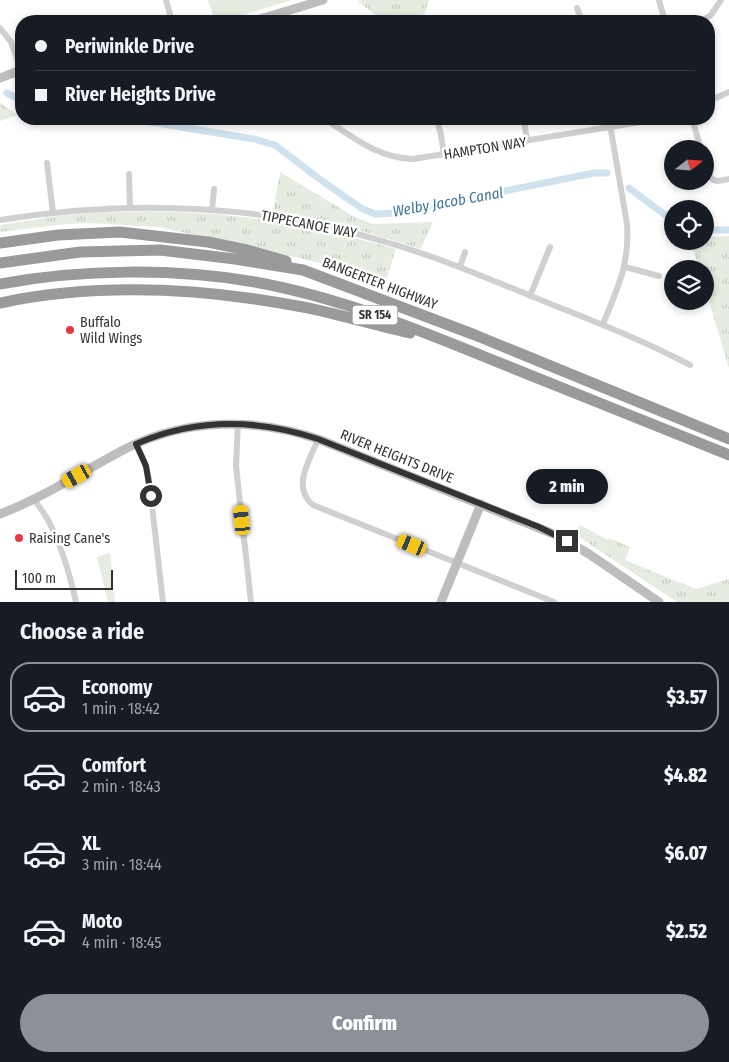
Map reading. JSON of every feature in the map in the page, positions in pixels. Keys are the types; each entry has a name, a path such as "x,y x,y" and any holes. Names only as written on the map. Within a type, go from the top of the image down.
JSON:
{"highway":[{"path":"0,243 58,235 129,233 227,245 284,260 303,270"},
{"name":"BANGERTER HIGHWAY","path":"0,263 80,252 160,250 236,258 303,270 475,335 729,439"},
{"name":"SR 154","path":"0,284 43,277 81,274 143,273 212,275 256,282 340,304 412,327 729,455"},
{"path":"0,303 38,296 106,290 155,290 211,294 303,307 445,340"}],"street":[{"path":"166,0 170,15"},
{"path":"274,15 323,0"},
{"path":"659,0 663,15"},
{"path":"710,15 724,1"},
{"path":"578,8 580,15"},
{"path":"0,28 11,42 15,53"},
{"path":"0,78 15,72"},
{"path":"715,98 729,92"},
{"name":"HAMPTON WAY","path":"335,125 365,146 387,156 413,159 621,125"},
{"path":"439,125 444,155"},
{"path":"525,125 527,141"},
{"path":"694,125 698,140"},
{"path":"603,324 625,268 628,242 610,127"},
{"path":"48,163 53,213"},
{"path":"129,174 130,207"},
{"path":"714,180 729,178"},
{"path":"212,210 214,189"},
{"name":"TIPPECANOE WAY","path":"0,220 53,213 130,207 212,210 275,217 337,228 390,243 460,267 603,324 645,342 690,365"},
{"path":"530,296 550,247"},
{"path":"460,267 465,252"},
{"path":"625,268 660,276"},
{"path":"238,423 236,466 251,602"},
{"name":"RIVER HEIGHTS DRIVE","path":"0,514 34,499 136,444 156,436 184,428 214,424 238,423 274,427 318,439 539,527 567,541 659,602"},
{"path":"318,439 302,482 302,491 307,500 318,508 457,563 542,600 554,602"},
{"path":"136,444 144,460 149,479 163,602"},
{"path":"34,499 50,523 58,542 68,570 76,602"},
{"path":"441,602 481,504"}],"green space":[{"path":"208,0 292,0 243,15 213,15"},
{"path":"429,0 424,15 376,15 357,1"},
{"path":"0,103 15,113 15,116 0,121"},
{"path":"280,172 355,217 373,224 433,222 421,249 338,224 273,212"},
{"path":"108,212 181,212 235,216 316,229 396,249 384,287 316,262 159,227 88,223 0,232 0,225 66,215"},
{"path":"729,236 729,368 712,310 714,310 714,260 696,260 694,250 714,250 714,237"},
{"path":"580,525 608,540 609,538 630,547 625,560 696,589 729,579 729,602 677,602 579,537 577,531"},
{"path":"110,553 115,602 108,602 97,557"}],"waterway":[{"name":"Welby Jacob Canal","path":"7,93 15,97"},
{"name":"Welby Jacob Canal","path":"169,125 254,139 275,145 361,208 375,214 395,213 594,173 607,173"},
{"name":"Welby Jacob Canal","path":"629,188 664,214"},
{"name":"Welby Jacob Canal","path":"714,230 729,230"}],"place":[{"name":"Buffalo Wild Wings","path":"70,330"},
{"name":"Raising Cane's","path":"19,538"}],"route":[{"path":"151,496 146,466 136,444 184,428 229,423 259,425 290,430 318,439 539,527 567,541"}]}
